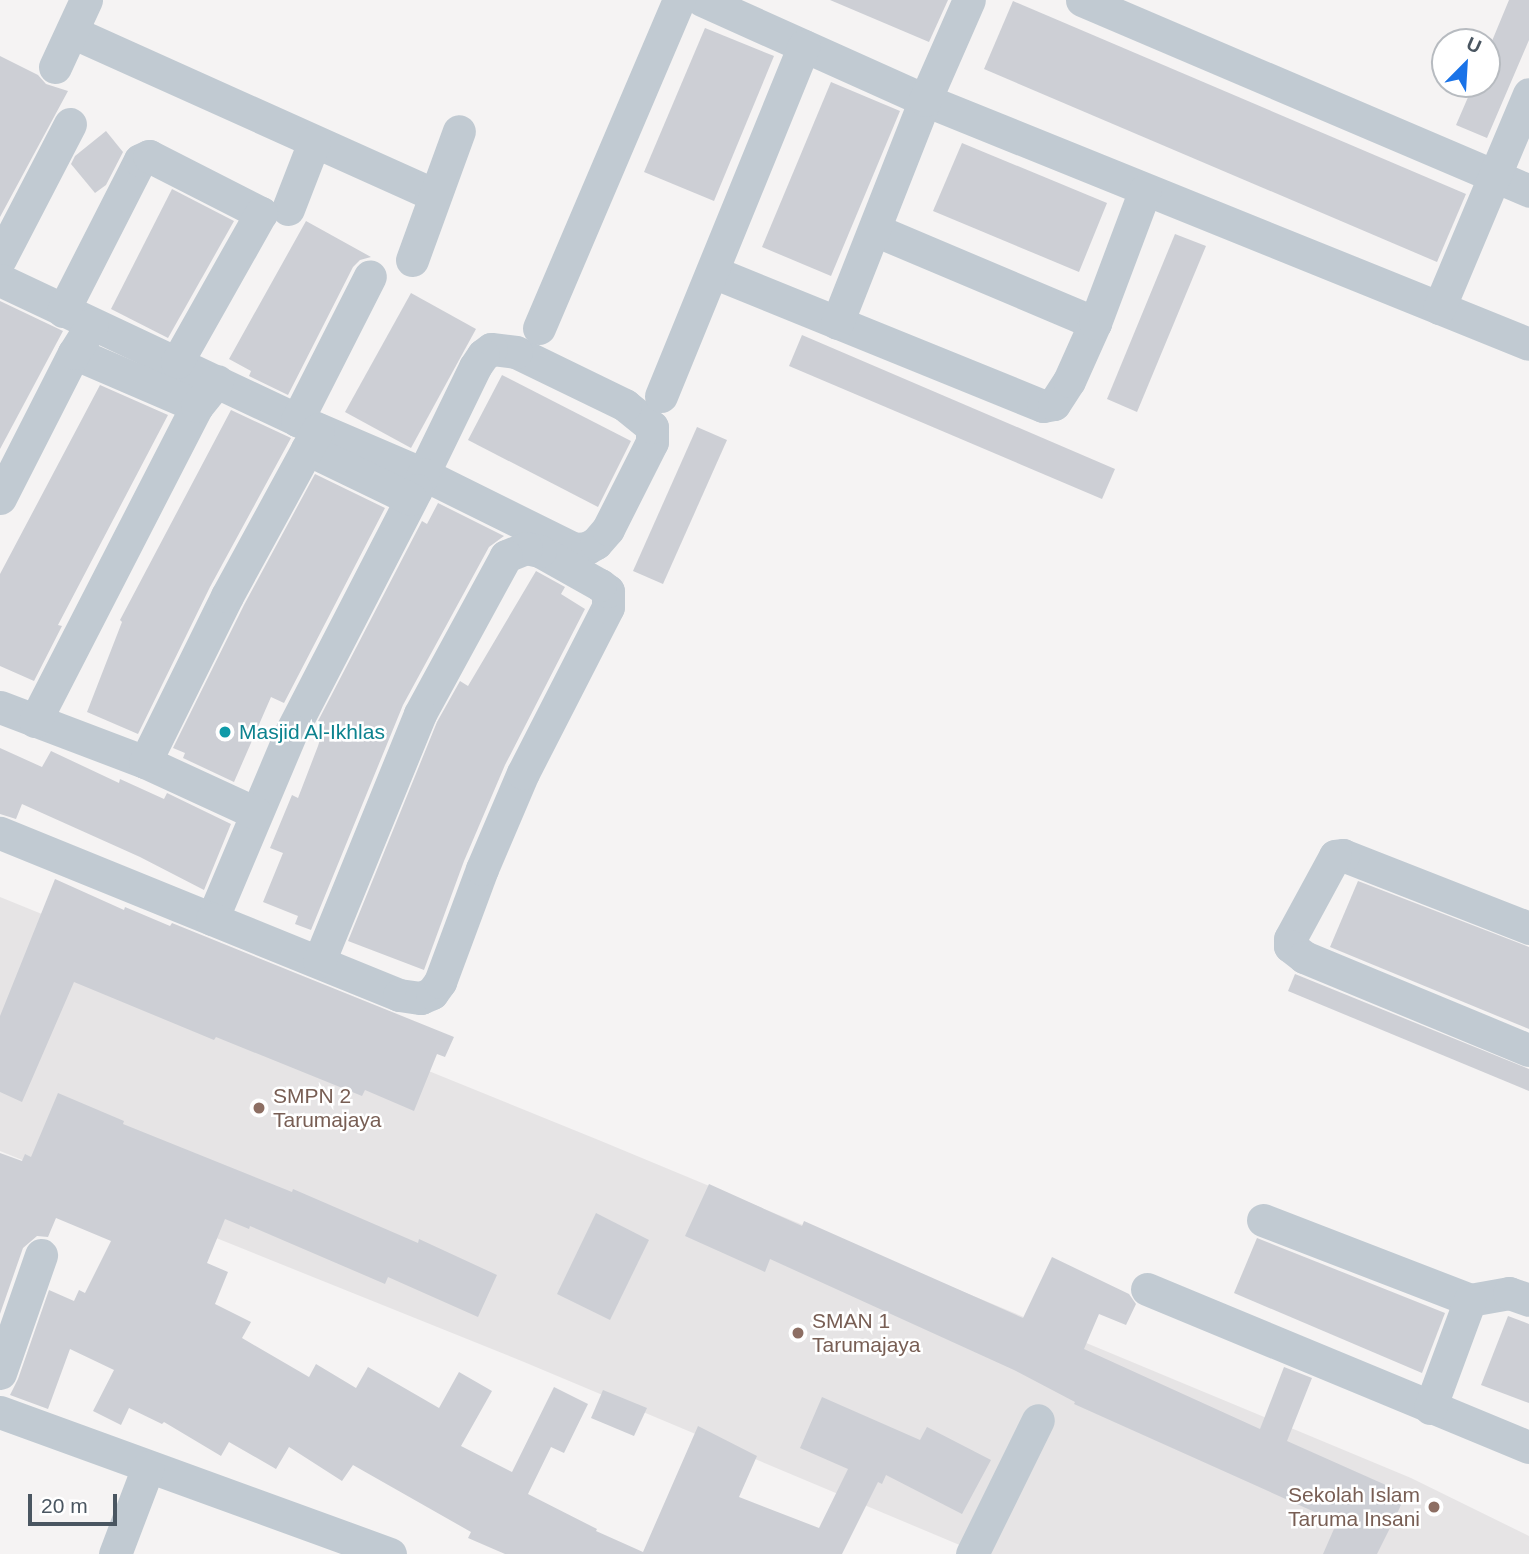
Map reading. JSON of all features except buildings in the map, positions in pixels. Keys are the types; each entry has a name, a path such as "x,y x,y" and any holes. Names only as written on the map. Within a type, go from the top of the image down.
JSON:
{"street":[{"path":"55,67 86,0"},
{"path":"538,328 679,0"},
{"path":"702,0 925,100 1529,344"},
{"path":"837,323 925,100 969,0"},
{"path":"1082,0 1529,191"},
{"path":"72,32 433,194"},
{"path":"661,396 804,46"},
{"path":"1439,308 1493,174 1529,94"},
{"path":"0,259 70,124"},
{"path":"412,260 433,194 459,131"},
{"path":"288,209 314,142"},
{"path":"0,498 74,353 78,317 140,160 149,156 261,213 177,362"},
{"path":"713,272 1043,406 1054,404 1062,394 1095,323 1145,190"},
{"path":"875,230 1095,323"},
{"path":"145,762 308,433 370,276"},
{"path":"0,280 177,362 207,394"},
{"path":"74,353 207,394 308,433 417,486 574,549 587,548 608,529 652,442 652,427 625,405 516,352 491,348 475,367 417,486 332,650 256,813 212,919"},
{"path":"34,721 207,394"},
{"path":"0,833 399,995 421,998 432,993 440,982 482,869 523,773 608,607 608,591 540,551 526,548 506,556 420,714 319,961"},
{"path":"0,707 145,762 256,813"},
{"path":"1529,928 1343,855 1335,856 1290,939 1290,946 1304,957 1529,1050"},
{"path":"1263,1220 1471,1300 1508,1293 1529,1300"},
{"path":"0,1373 41,1255"},
{"path":"1147,1289 1529,1447"},
{"path":"1430,1408 1471,1300"},
{"path":"0,1412 390,1554"},
{"path":"972,1554 1038,1420"},
{"path":"115,1554 148,1467"}],"shaded area":[{"path":"0,897 601,1141 1411,1478 1529,1536 1529,1554 981,1554 524,1362 0,1151"}],"place":[{"name":"Masjid Al-Ikhlas","path":"225,732"},
{"name":"SMPN 2 Tarumajaya","path":"259,1108"},
{"name":"SMAN 1 Tarumajaya","path":"798,1333"},
{"name":"Sekolah Islam Taruma Insani","path":"1434,1507"}]}
